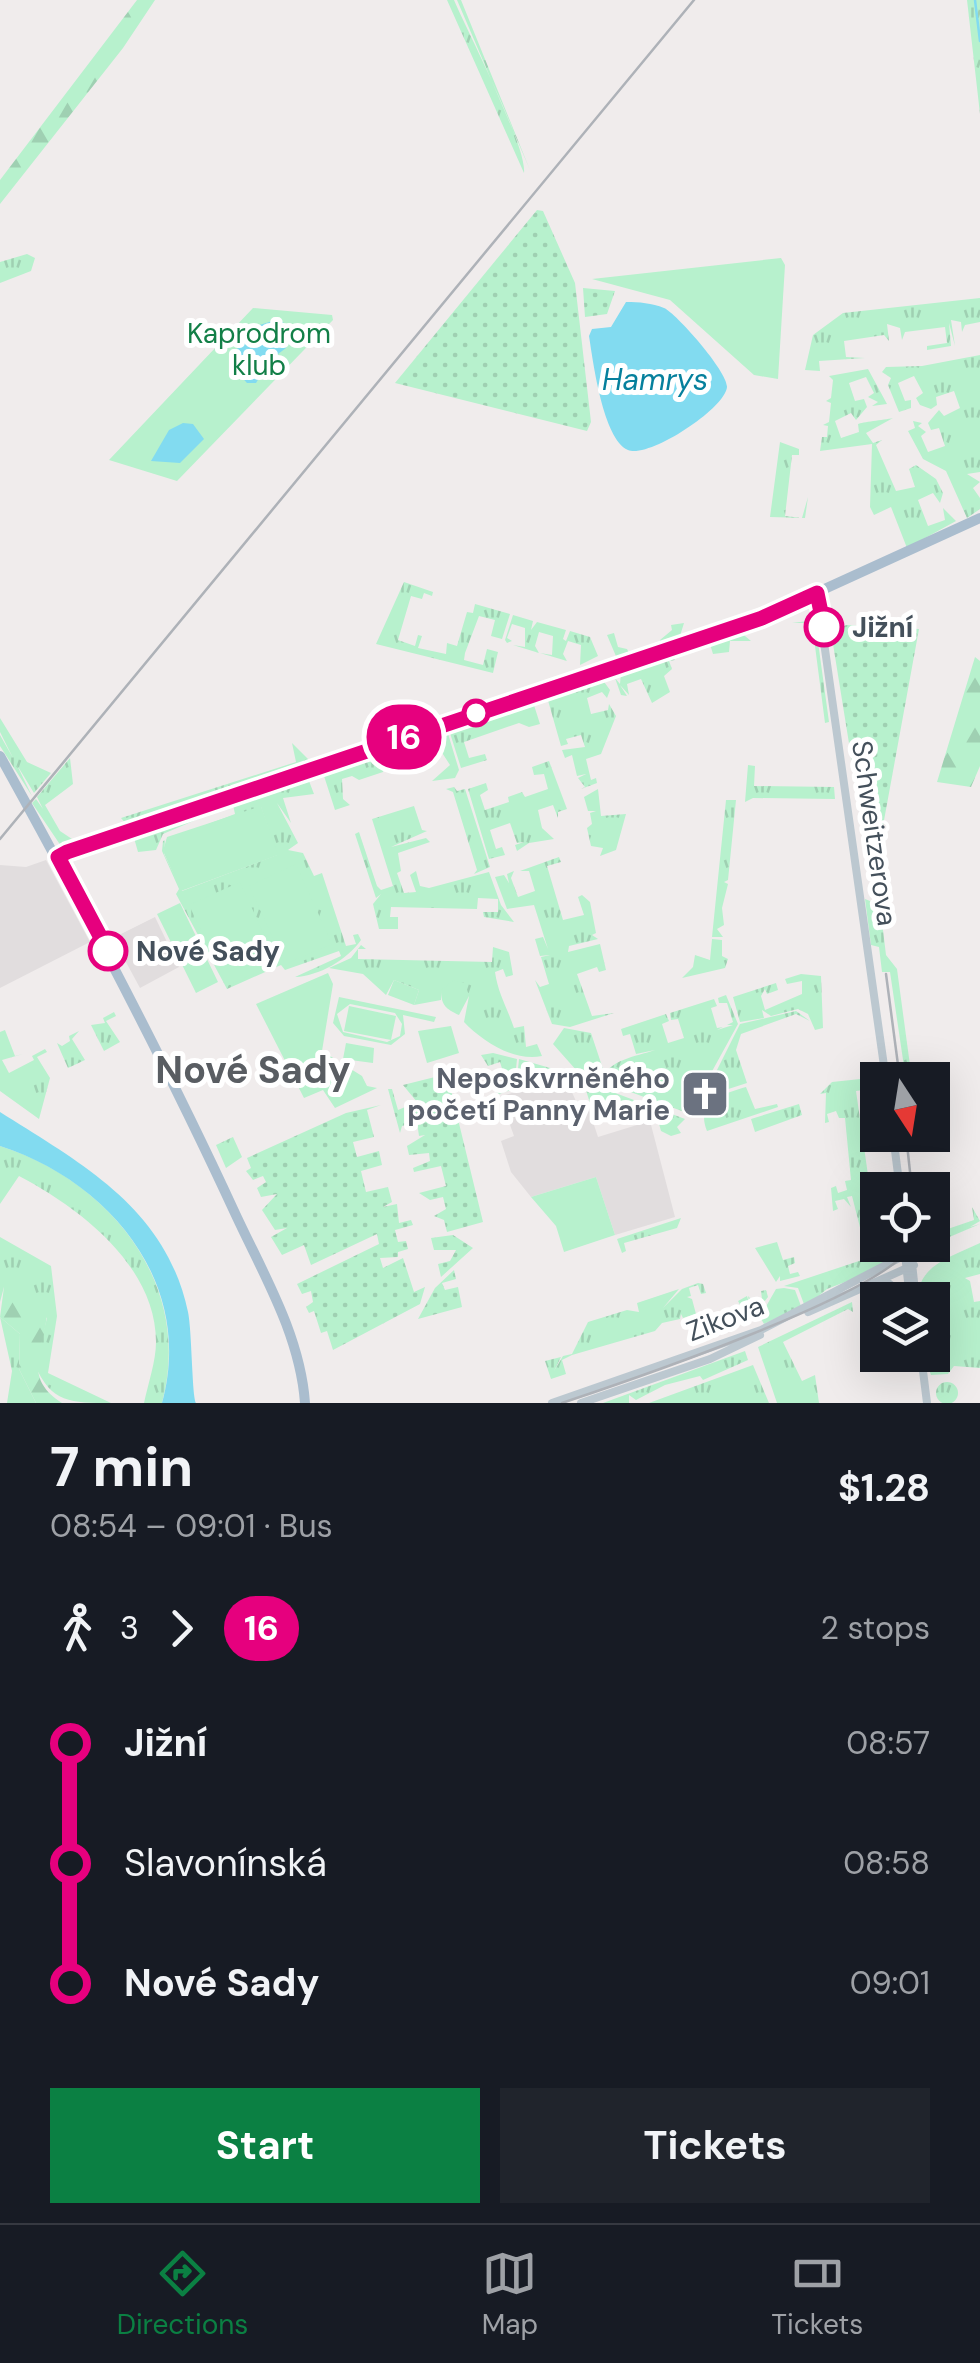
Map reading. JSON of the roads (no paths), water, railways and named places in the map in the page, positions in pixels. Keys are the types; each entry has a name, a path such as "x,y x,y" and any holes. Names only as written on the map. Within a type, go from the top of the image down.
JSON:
{"main road":[{"path":"58,857 165,816 739,626 980,518"},
{"path":"0,756 157,1046 282,1317 298,1356 305,1403"}],"street":[{"name":"Schweitzerova","path":"817,593 883,1062"},
{"name":"Zikova","path":"552,1403 762,1330 882,1262"},
{"path":"910,1262 911,1282"},
{"name":"Zikova","path":"581,1403 740,1347 911,1266"},
{"path":"883,1279 887,1282"},
{"path":"923,1372 927,1403"}],"water":[{"name":"Hamrys","path":"626,302 655,305 670,312 711,357 727,387 700,419 668,440 638,451 628,450 612,431 589,336 592,329 611,327"},
{"path":"279,319 290,328 286,348 270,360 256,383 247,383 236,371 232,356 253,327"},
{"path":"183,423 193,424 204,439 180,463 151,461 169,430"},
{"path":"0,1112 116,1192 161,1244 177,1276 188,1312 196,1403 162,1403 169,1359 166,1317 154,1278 134,1243 108,1211 76,1184 40,1162 0,1146"}],"waterway":[{"path":"975,0 980,41"}],"tram line":[{"path":"886,974 898,1062"},
{"path":"908,1152 910,1172"},
{"path":"562,1403 751,1335 856,1287 895,1262"}],"railway":[{"path":"0,839 694,0"}],"place":[{"name":"Jižní","path":"824,627"},
{"name":"Nové Sady","path":"108,951"},
{"name":"Neposkvrněného početí Panny Marie","path":"705,1094"}],"district":[{"name":"Nové Sady","path":"253,1070"}],"park label":[{"name":"Kaprodrom klub","path":"259,349"}]}
